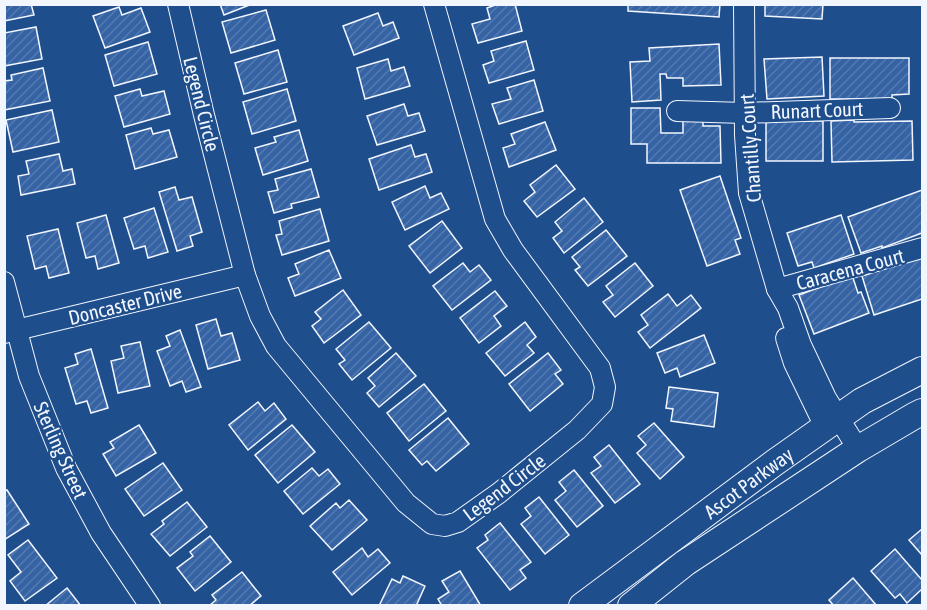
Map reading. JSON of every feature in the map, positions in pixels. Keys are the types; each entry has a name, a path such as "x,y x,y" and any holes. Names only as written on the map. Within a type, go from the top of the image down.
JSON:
{"main road":[{"name":"Ascot Parkway","path":"582,606 774,463 862,401 922,370"},
{"name":"Ascot Parkway","path":"631,606 686,563 858,448 922,412"}],"street":[{"name":"Legend Circle","path":"178,4 245,275 260,316 276,345 406,503 432,524 445,526 458,522 491,499 578,430 602,404 605,387 600,368 513,250 495,219 434,4"},
{"name":"Chantilly Court","path":"744,4 745,135 749,193 777,289 788,308 798,353 826,398 832,423 858,448"},
{"name":"Runart Court","path":"677,111 745,113 890,108"},
{"name":"Caracena Court","path":"777,289 922,248"},
{"name":"Doncaster Drive","path":"11,331 245,275"},
{"name":"Sterling Street","path":"4,282 11,331 66,468 101,533 150,606"}],"building":[{"path":"4,4 31,4 34,15 4,21"},
{"path":"220,4 252,4 224,15"},
{"path":"498,4 515,4 522,31 478,43 472,24 490,19 487,8"},
{"path":"628,4 720,4 719,17 628,11"},
{"path":"765,4 823,4 822,19 765,16"},
{"path":"119,7 122,15 141,8 150,32 105,48 93,16"},
{"path":"266,10 275,40 231,53 222,22"},
{"path":"378,13 383,26 393,22 399,38 354,55 343,26"},
{"path":"36,27 42,59 4,66 4,33"},
{"path":"526,41 534,70 489,83 483,65 494,61 491,51"},
{"path":"148,42 157,74 114,86 105,55"},
{"path":"719,44 721,85 683,86 683,78 667,78 666,74 660,74 661,100 632,102 630,62 650,61 649,48"},
{"path":"278,50 287,82 244,94 235,63"},
{"path":"822,57 824,96 767,99 764,59"},
{"path":"830,58 909,58 909,94 892,95 892,99 830,99"},
{"path":"388,59 391,71 404,67 410,86 365,99 357,68"},
{"path":"43,68 50,101 4,110 4,81 12,80 11,75"},
{"path":"534,80 543,111 499,124 492,104 511,99 507,88"},
{"path":"140,89 142,96 164,91 170,114 124,127 115,96"},
{"path":"287,89 296,121 252,134 243,102"},
{"path":"404,104 408,116 419,113 425,131 377,145 367,116"},
{"path":"631,108 660,108 661,133 683,133 683,121 703,121 703,126 720,126 721,163 647,163 647,144 631,144"},
{"path":"52,110 59,142 13,152 6,120"},
{"path":"854,120 854,122 912,121 913,160 832,162 831,121"},
{"path":"766,121 823,121 823,161 766,161"},
{"path":"545,122 556,150 509,167 503,148 515,144 511,134"},
{"path":"151,128 153,134 169,130 177,157 135,169 126,135"},
{"path":"299,130 308,161 263,175 255,148 276,142 274,137"},
{"path":"411,145 415,157 426,154 432,172 379,190 369,159"},
{"path":"59,154 63,171 72,169 75,184 21,195 18,176 29,174 26,161"},
{"path":"556,165 575,189 537,217 524,201 535,192 530,185"},
{"path":"311,169 319,197 291,204 292,208 274,213 268,192 278,190 275,179"},
{"path":"720,176 741,238 735,240 740,254 707,266 680,190"},
{"path":"425,186 430,198 441,193 449,209 405,230 392,202"},
{"path":"175,187 179,200 192,197 202,232 190,236 193,246 177,251 159,192"},
{"path":"922,190 922,233 861,253 848,217"},
{"path":"584,198 603,222 564,253 553,238 562,231 555,222"},
{"path":"154,208 168,252 148,258 145,246 134,249 124,218"},
{"path":"320,209 329,241 282,255 276,235 282,234 279,221"},
{"path":"106,215 119,263 98,269 95,256 86,258 77,223"},
{"path":"841,215 854,254 814,268 812,262 798,266 787,233"},
{"path":"442,221 462,248 430,273 409,246"},
{"path":"58,229 69,273 49,278 46,266 35,269 27,236"},
{"path":"606,230 627,256 588,286 575,270 580,267 572,257"},
{"path":"329,250 341,278 295,296 288,278 299,274 295,264"},
{"path":"922,257 922,299 874,315 862,276"},
{"path":"463,263 470,272 479,265 491,280 452,310 433,286"},
{"path":"635,263 653,286 615,317 603,302 613,295 606,286"},
{"path":"852,275 858,293 861,292 869,313 814,334 799,295"},
{"path":"343,290 361,315 324,343 312,326 321,319 315,312"},
{"path":"495,291 507,306 494,316 501,326 479,343 460,318"},
{"path":"668,294 677,306 691,295 701,308 650,348 638,332 648,325 641,315"},
{"path":"216,319 221,336 232,333 240,360 208,369 196,325"},
{"path":"369,322 391,348 352,380 339,364 345,360 336,349"},
{"path":"525,322 536,337 527,345 534,353 505,376 486,353"},
{"path":"180,330 201,387 186,392 182,381 170,386 157,351 170,346 166,336"},
{"path":"704,335 715,363 680,377 677,368 665,373 657,353"},
{"path":"140,342 150,386 118,393 111,361 124,358 121,346"},
{"path":"91,349 108,408 91,413 87,401 76,404 65,368 78,364 75,354"},
{"path":"396,353 416,376 379,407 367,393 375,386 368,378"},
{"path":"548,353 561,370 555,374 563,384 530,411 509,384"},
{"path":"424,384 446,411 409,441 387,413"},
{"path":"669,387 718,393 714,427 671,421 673,409 666,408"},
{"path":"258,402 265,411 274,403 286,419 248,450 229,425"},
{"path":"448,418 469,444 436,471 427,461 422,465 409,450"},
{"path":"654,423 684,457 660,479 637,453 646,445 638,436"},
{"path":"139,425 156,453 116,476 103,454 114,448 110,442"},
{"path":"292,425 315,452 278,483 255,455"},
{"path":"609,445 640,484 615,503 591,473 601,466 594,457"},
{"path":"163,463 182,490 144,516 125,489"},
{"path":"312,468 319,476 328,469 340,484 303,514 284,491"},
{"path":"574,470 603,506 577,527 555,500 566,491 559,482"},
{"path":"7,490 29,524 4,540 4,491"},
{"path":"539,497 569,535 545,554 521,524 531,516 525,508"},
{"path":"349,500 367,520 332,550 310,526 336,503 340,508"},
{"path":"187,502 207,527 170,556 151,534 164,524 162,521"},
{"path":"500,523 531,562 520,570 526,578 510,590 477,548 488,540 485,535"},
{"path":"922,529 922,555 909,540"},
{"path":"210,536 231,562 195,591 177,568 193,556 190,552"},
{"path":"28,540 57,578 25,601 10,581 21,572 8,555"},
{"path":"362,548 368,557 378,549 390,563 352,595 333,572"},
{"path":"895,549 922,580 922,589 907,603 900,594 895,598 871,571"},
{"path":"460,571 481,606 442,606 438,599 449,592 442,581"},
{"path":"242,572 261,596 249,606 209,606 216,600 212,595"},
{"path":"403,576 425,586 416,606 379,606 392,579 400,583"},
{"path":"853,578 877,606 834,606 829,600"},
{"path":"67,588 81,606 45,606"}]}
